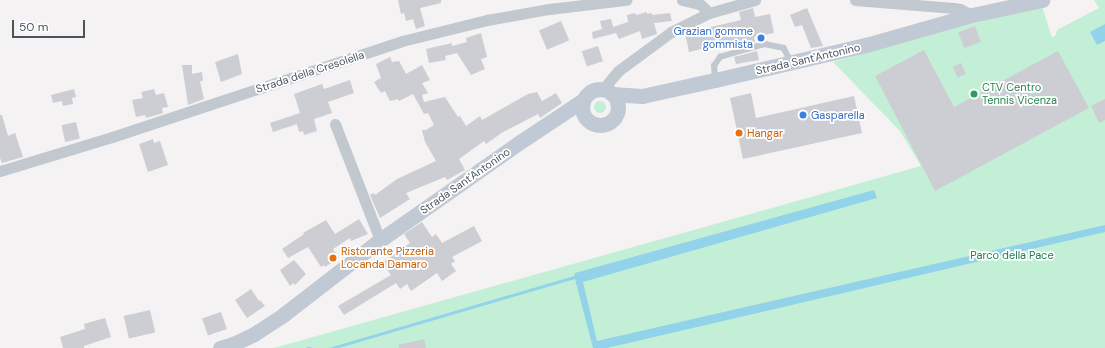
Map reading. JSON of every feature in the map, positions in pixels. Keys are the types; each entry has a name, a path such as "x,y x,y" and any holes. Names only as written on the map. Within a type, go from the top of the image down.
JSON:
{"main road":[{"name":"Strada Sant'Antonino","path":"220,348 233,344 254,334 283,314 380,240 582,101 593,90 642,96 866,45 972,15 1042,0"},
{"path":"608,92 618,104 616,115"},
{"name":"Strada Sant'Antonino","path":"550,123 568,119 589,122 595,125 607,124 629,104 642,96"},
{"path":"582,101 582,113 589,122"}],"street":[{"name":"Strada della Cresolella","path":"0,171 112,137 402,41 487,20 526,13 626,0"},
{"path":"682,0 700,4 709,13"},
{"name":"Strada Sant'Antonino","path":"608,92 618,71 671,32 709,13 755,0"},
{"path":"855,0 954,8 972,15"},
{"path":"335,124 380,240"}],"lane":[{"path":"715,80 714,66 720,57 765,44 784,48 790,58 791,63"}],"green space":[{"name":"Parco della Pace","path":"1094,0 1105,0 1105,348 274,348 921,166 900,131 833,62 1013,12 1042,6 1052,38 1056,35 1057,30 1099,8"},
{"path":"602,101 605,102 605,112 598,113 595,112 594,105 595,102"}],"water":[{"path":"1105,24 1105,41 1097,45 1090,32"},
{"path":"874,190 877,198 583,282 597,341 1105,225 1105,232 607,348 593,348 575,279 339,348 329,348 574,276 575,273"}],"building":[{"path":"398,0 441,0 441,3 420,8 425,26 416,29 413,19 406,21 404,13 401,14"},
{"path":"753,8 755,17 770,14 774,33 754,37 755,42 733,49 731,42 689,52 685,33 741,20 739,12"},
{"path":"807,8 823,46 811,48 802,25 795,27 790,15"},
{"path":"647,12 647,14 652,13 652,15 670,13 672,21 654,23 657,34 642,39 640,31 619,39 616,33 593,39 592,32 602,29 600,21 611,19 613,27 628,22 627,15 635,13 636,15"},
{"path":"561,21 569,40 547,50 539,30"},
{"path":"975,26 981,42 964,48 958,32"},
{"path":"481,33 487,57 481,59 485,69 471,75 457,53 445,56 446,60 429,63 426,49 452,43 452,46 467,42 466,38"},
{"path":"598,46 603,61 587,66 582,51"},
{"path":"924,50 954,107 1058,51 1089,108 935,191 875,76"},
{"path":"757,51 759,60 736,64 734,57"},
{"path":"238,54 242,74 221,82 215,62"},
{"path":"390,57 392,62 399,61 406,74 422,65 430,80 422,83 428,93 422,95 424,102 445,97 458,117 460,116 466,126 480,116 482,120 528,94 537,92 542,101 556,93 562,103 540,118 538,114 503,132 486,144 484,141 459,159 465,170 447,180 445,177 406,193 410,199 380,218 370,195 374,193 375,195 397,179 436,161 425,142 422,130 426,130 434,125 428,113 424,114 413,94 399,101 398,99 390,101 385,91 381,93 374,82 381,78 376,64"},
{"path":"961,63 966,74 958,78 953,67"},
{"path":"182,65 192,65 192,74 202,72 203,80 200,82 204,99 188,105"},
{"path":"350,80 354,93 328,102 332,113 314,119 317,131 304,135 303,131 299,132 297,124 273,132 270,123 300,113 294,94 322,84 324,89"},
{"path":"74,89 76,97 72,98 73,104 63,106 62,101 53,103 51,95"},
{"path":"154,89 156,95 164,93 168,107 162,108 163,113 146,118 145,115 136,117 132,100 143,98 141,92"},
{"path":"751,93 756,118 854,96 862,133 743,159 730,98"},
{"path":"1105,99 1105,120 1099,123 1091,106"},
{"path":"0,115 2,115 8,136 15,133 23,157 2,163 0,158"},
{"path":"76,122 80,139 65,142 61,125"},
{"path":"153,139 154,143 160,141 168,165 148,172 139,144"},
{"path":"359,219 368,234 351,241 350,238 333,249 339,258 325,267 324,265 321,267 308,247 288,258 282,249 304,234 303,233 326,220 335,234"},
{"path":"422,222 432,237 436,234 442,243 474,226 482,241 452,257 455,261 451,264 456,271 442,281 437,273 411,291 407,284 400,289 396,283 344,315 338,306 391,275 382,263 410,243 404,234"},
{"path":"294,260 306,274 295,285 293,283 290,286 280,270"},
{"path":"251,289 259,301 260,300 265,306 247,318 235,300"},
{"path":"150,310 155,332 129,338 124,316"},
{"path":"221,312 227,329 208,336 202,319"},
{"path":"105,318 111,337 84,346 84,348 63,348 60,337 85,329 84,324"},
{"path":"424,339 426,348 399,348 398,345"}],"place":[{"name":"Grazian gomme gommista","path":"761,38"},
{"name":"CTV Centro Tennis Vicenza","path":"974,94"},
{"name":"Gasparella","path":"803,115"},
{"name":"Hangar","path":"739,133"},
{"name":"Ristorante Pizzeria Locanda Damaro","path":"333,258"}]}
